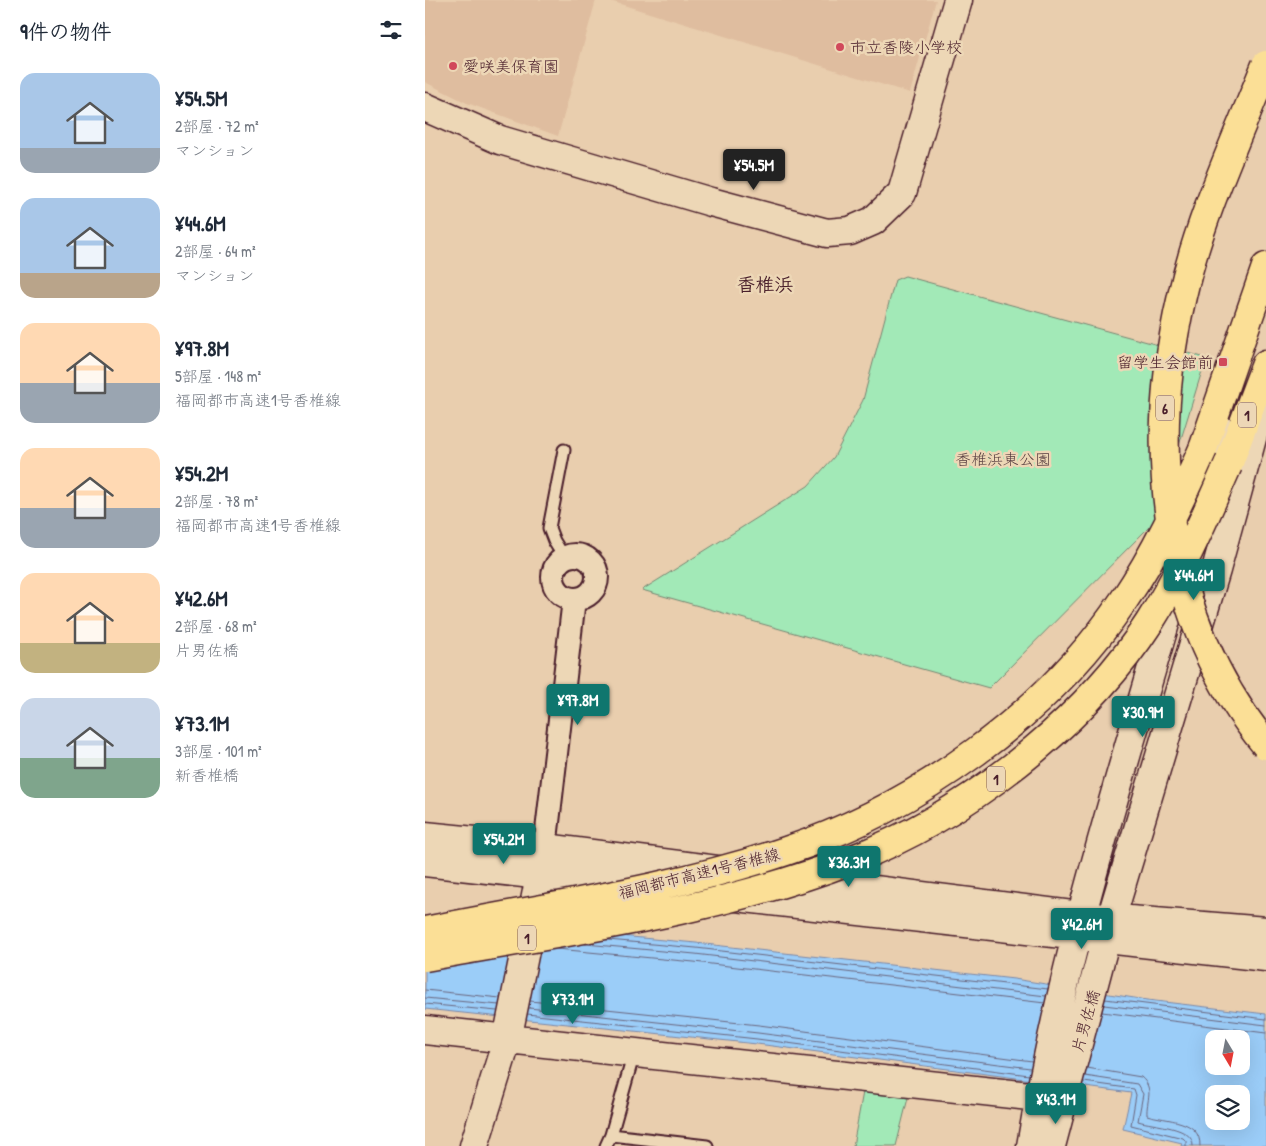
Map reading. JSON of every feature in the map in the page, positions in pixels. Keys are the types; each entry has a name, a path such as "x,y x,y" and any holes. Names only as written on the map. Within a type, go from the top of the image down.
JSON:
{"highway":[{"name":"6","path":"1266,65 1204,221 1182,295 1169,362 1163,419 1163,468 1174,547 1186,596 1198,628 1232,698 1266,745"},
{"name":"福岡都市高速1号香椎線","path":"425,931 680,880 740,866 789,850 892,805 941,776 990,741 1031,707 1068,670 1124,600 1147,563 1179,503 1203,449 1266,267"},
{"name":"福岡都市高速1号香椎線","path":"425,956 629,919 750,893 853,859 907,834 963,803 1012,768 1091,698 1148,624 1175,580 1203,521 1228,465 1266,364"}],"street":[{"path":"425,106 500,140 701,199 827,233 850,231 873,221 902,193 958,0"},
{"name":"片男佐橋","path":"1051,1099 1069,969 1078,926 1266,274"},
{"name":"片男佐橋","path":"1051,1099 1099,970 1109,930 1216,570 1266,387"},
{"path":"577,554 590,560 597,571 596,585 588,596 574,600 565,597 557,591 553,582 552,572 556,563 564,557 577,554"},
{"path":"474,1146 507,1040 534,915 543,861 574,600"},
{"path":"425,836 543,861 1109,930 1266,957"},
{"path":"425,862 543,861"},
{"path":"1109,930 1266,931"},
{"path":"425,1030 1051,1099"},
{"path":"1031,1146 1051,1099"},
{"path":"1051,1099 1051,1146"}],"lane":[{"path":"564,557 553,541 549,528 565,450"},
{"path":"635,1052 608,1141 707,1146"}],"shaded area":[{"path":"425,0 596,0 558,136 467,103 425,82"},
{"name":"市立香陵小学校","path":"607,0 936,0 910,93"}],"green space":[{"name":"香椎浜東公園","path":"905,276 1206,358 1156,520 989,688 642,590 808,486 834,457 863,400 895,280"},
{"path":"863,1092 908,1098 896,1146 853,1146"}],"water":[{"path":"425,918 696,943 1014,979 1147,1000 1266,1014 1266,1146 1181,1146 1182,1143 1123,1129 1131,1093 757,1044 425,1009"}],"place":[{"name":"市立香陵小学校","path":"840,47"},
{"name":"愛咲美保育園","path":"453,66"},
{"name":"留学生会館前","path":"1223,362"}],"district":[{"name":"香椎浜","path":"765,284"}]}
